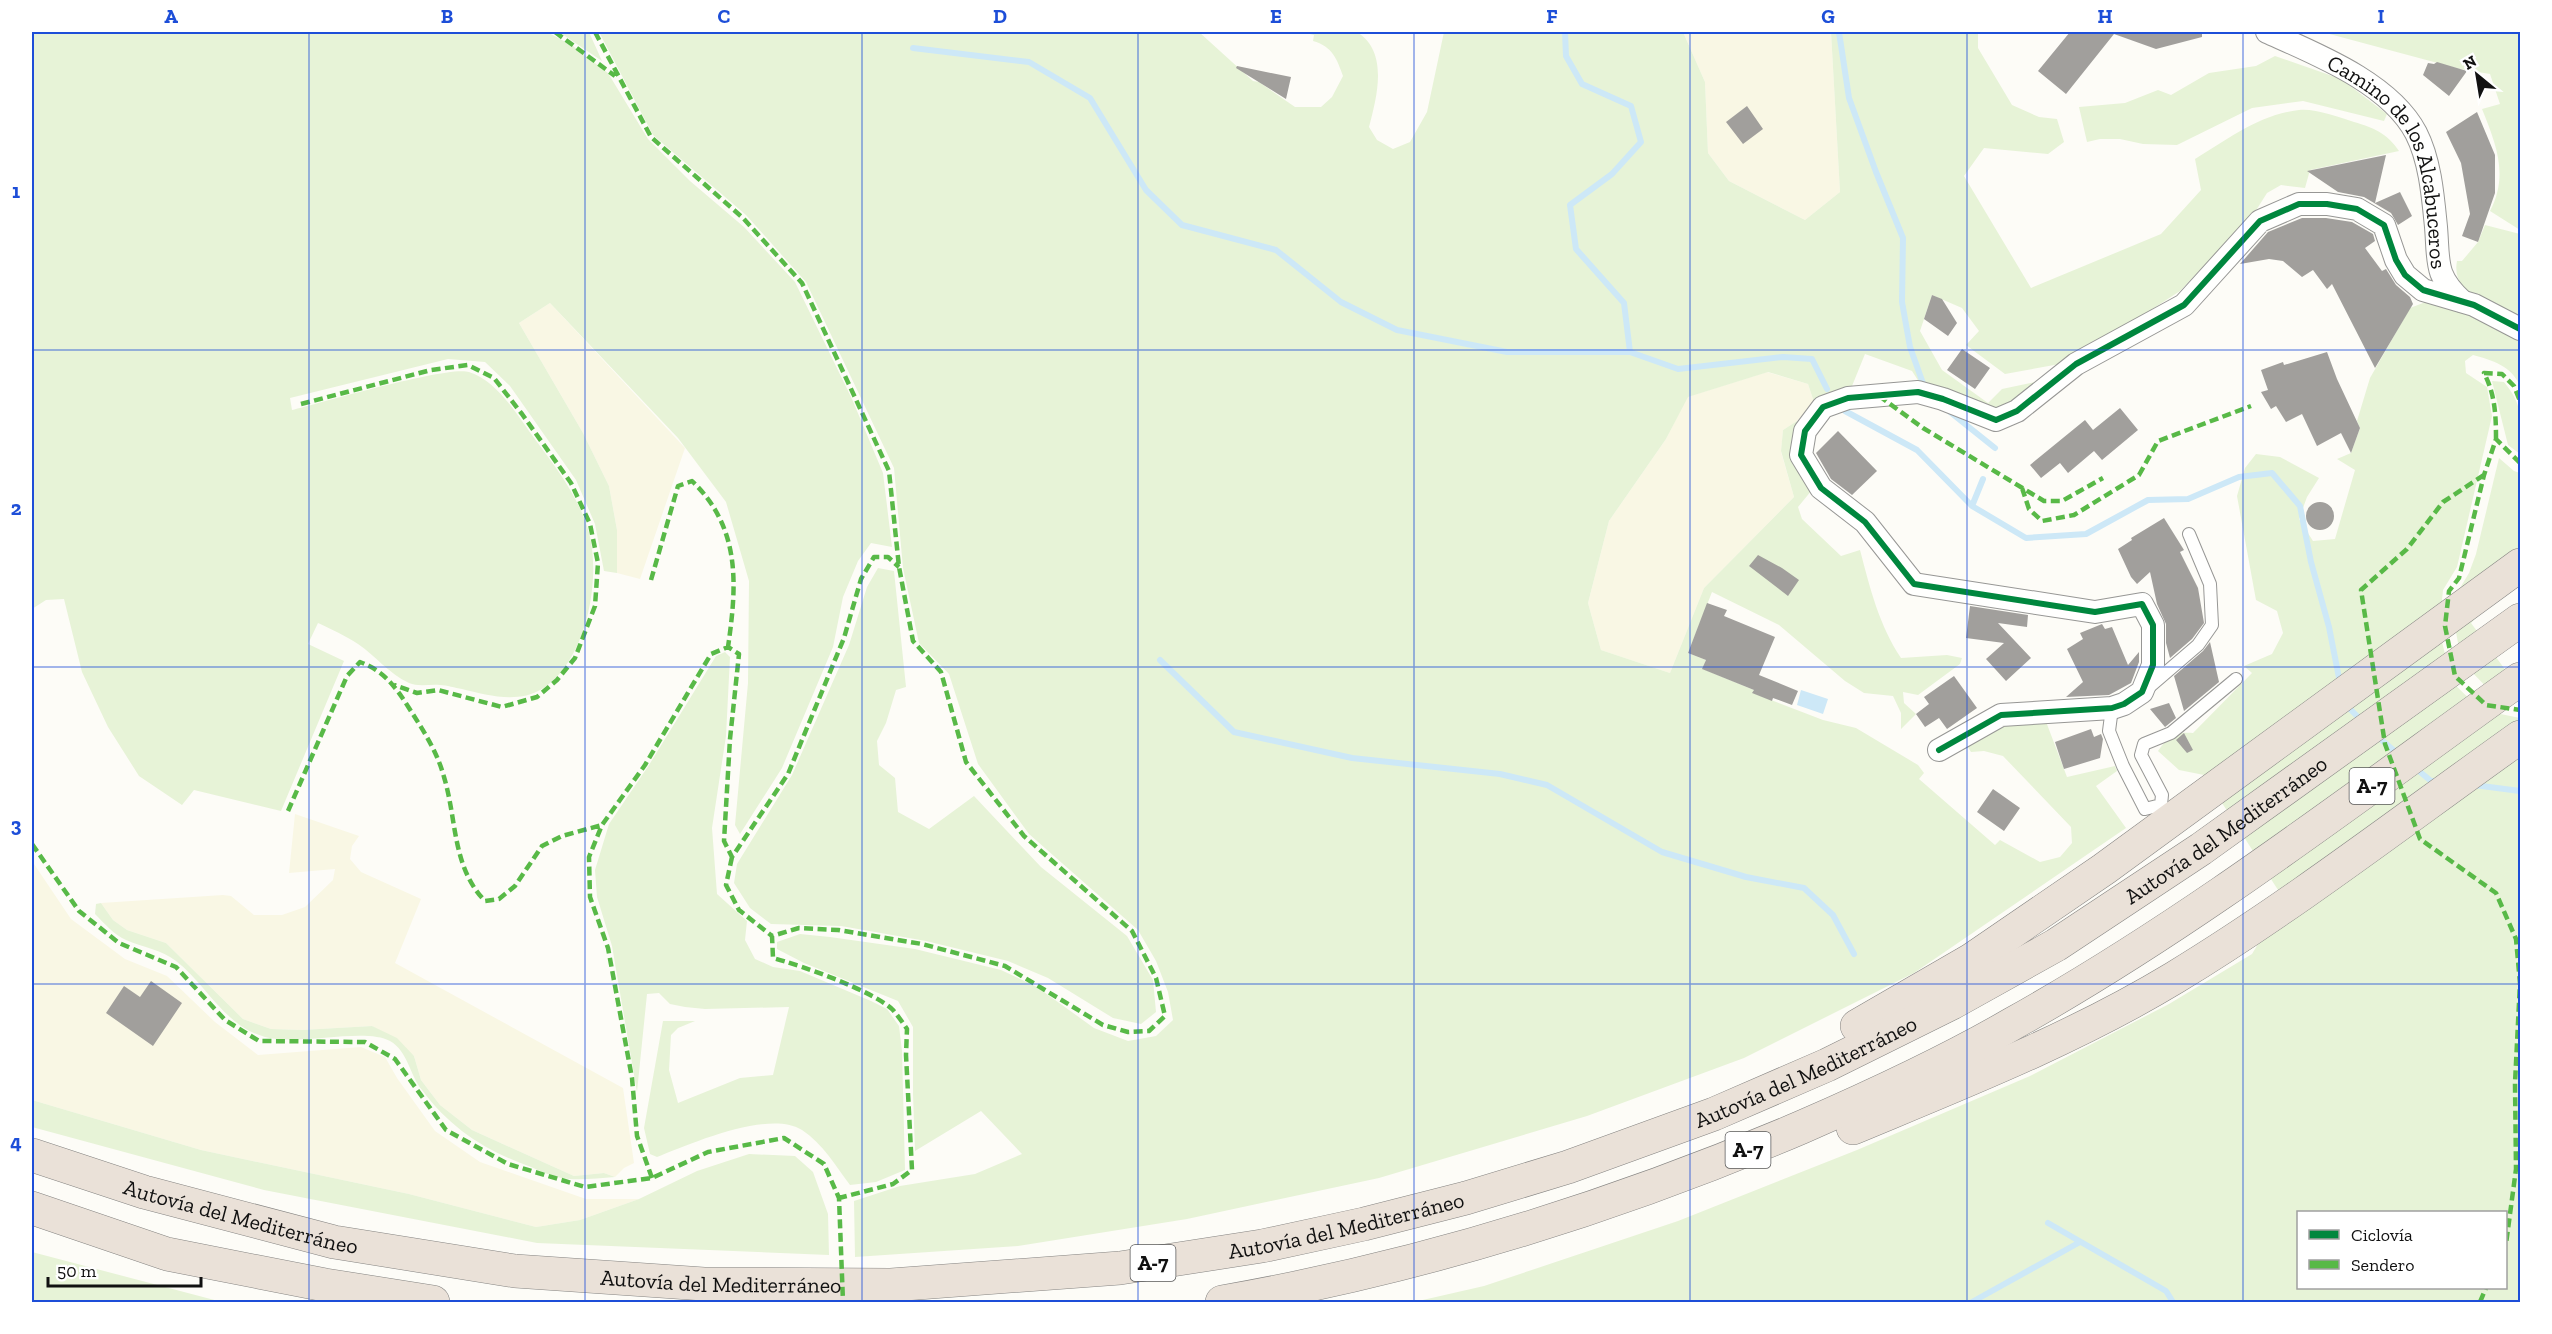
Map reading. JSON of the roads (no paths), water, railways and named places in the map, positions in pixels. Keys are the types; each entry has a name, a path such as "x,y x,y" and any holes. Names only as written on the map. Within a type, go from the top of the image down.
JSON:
{"highway":[{"path":"1714,1114 1785,1060 1866,1022 1971,960 2104,869 2510,573"},
{"name":"Autovía del Mediterráneo","path":"32,1155 144,1192 334,1242 514,1271 704,1284 891,1285 1120,1268 1262,1246 1467,1198 1568,1167 1714,1114 1827,1065 1952,1002 2056,945 2201,849 2520,620"},
{"name":"A-7","path":"1222,1302 1329,1282 1430,1258 1580,1214 1727,1159 1870,1097 2010,1026 2102,972 2229,888 2518,681"},
{"path":"1658,1185 1731,1180 1973,1078 2082,1027 2163,984 2257,924 2520,737"},
{"name":"Autovía del Mediterráneo","path":"32,1208 167,1254 325,1285 433,1302"}],"street":[{"name":"Camino de los Alcabuceros","path":"2267,32 2359,78 2397,105 2416,132 2427,161 2438,264 2446,286 2462,301 2520,329"},
{"path":"1939,750 2001,715 2112,708 2124,704 2142,692 2153,666 2153,625 2142,604 2095,612 1914,584 1865,522 1821,488 1802,455 1805,431 1824,407 1848,398 1918,392 1943,399 1996,420 2017,411 2076,364 2184,305 2260,221 2299,204 2327,204 2357,209 2384,225 2396,260 2405,275 2423,290 2462,301"}],"lane":[{"path":"2142,692 2198,645 2212,625 2210,584 2189,534"},
{"path":"2112,708 2109,731 2123,766 2145,809 2161,805 2162,795 2141,755 2144,744 2171,733 2235,679"}],"water":[{"path":"1801,690 1828,699 1823,714 1797,705"}],"waterway":[{"path":"1565,32 1566,56 1582,84 1631,106 1641,142 1612,174 1570,205 1576,249 1624,303 1630,352"},
{"path":"1839,32 1849,98 1903,238 1902,302 1910,347 1925,389"},
{"path":"913,48 1029,62 1090,98 1146,190 1182,225 1276,250 1341,302 1397,330 1507,352 1630,352 1678,369 1783,357 1812,359 1827,389"},
{"path":"1845,411 1917,450 1972,506 2026,538 2086,534 2148,500 2188,499 2239,477 2272,473 2300,506 2340,683"},
{"path":"1950,412 1995,448"},
{"path":"1972,506 1983,479"},
{"path":"1160,660 1234,732 1352,758 1500,774 1547,785 1662,852 1746,877 1804,888 1833,915 1854,954"},
{"path":"2345,704 2363,722"},
{"path":"2377,736 2399,755"},
{"path":"2414,767 2431,781 2437,781"},
{"path":"2474,785 2520,791"},
{"path":"2048,1223 2166,1291 2173,1302"},
{"path":"1972,1302 2080,1242"}]}
